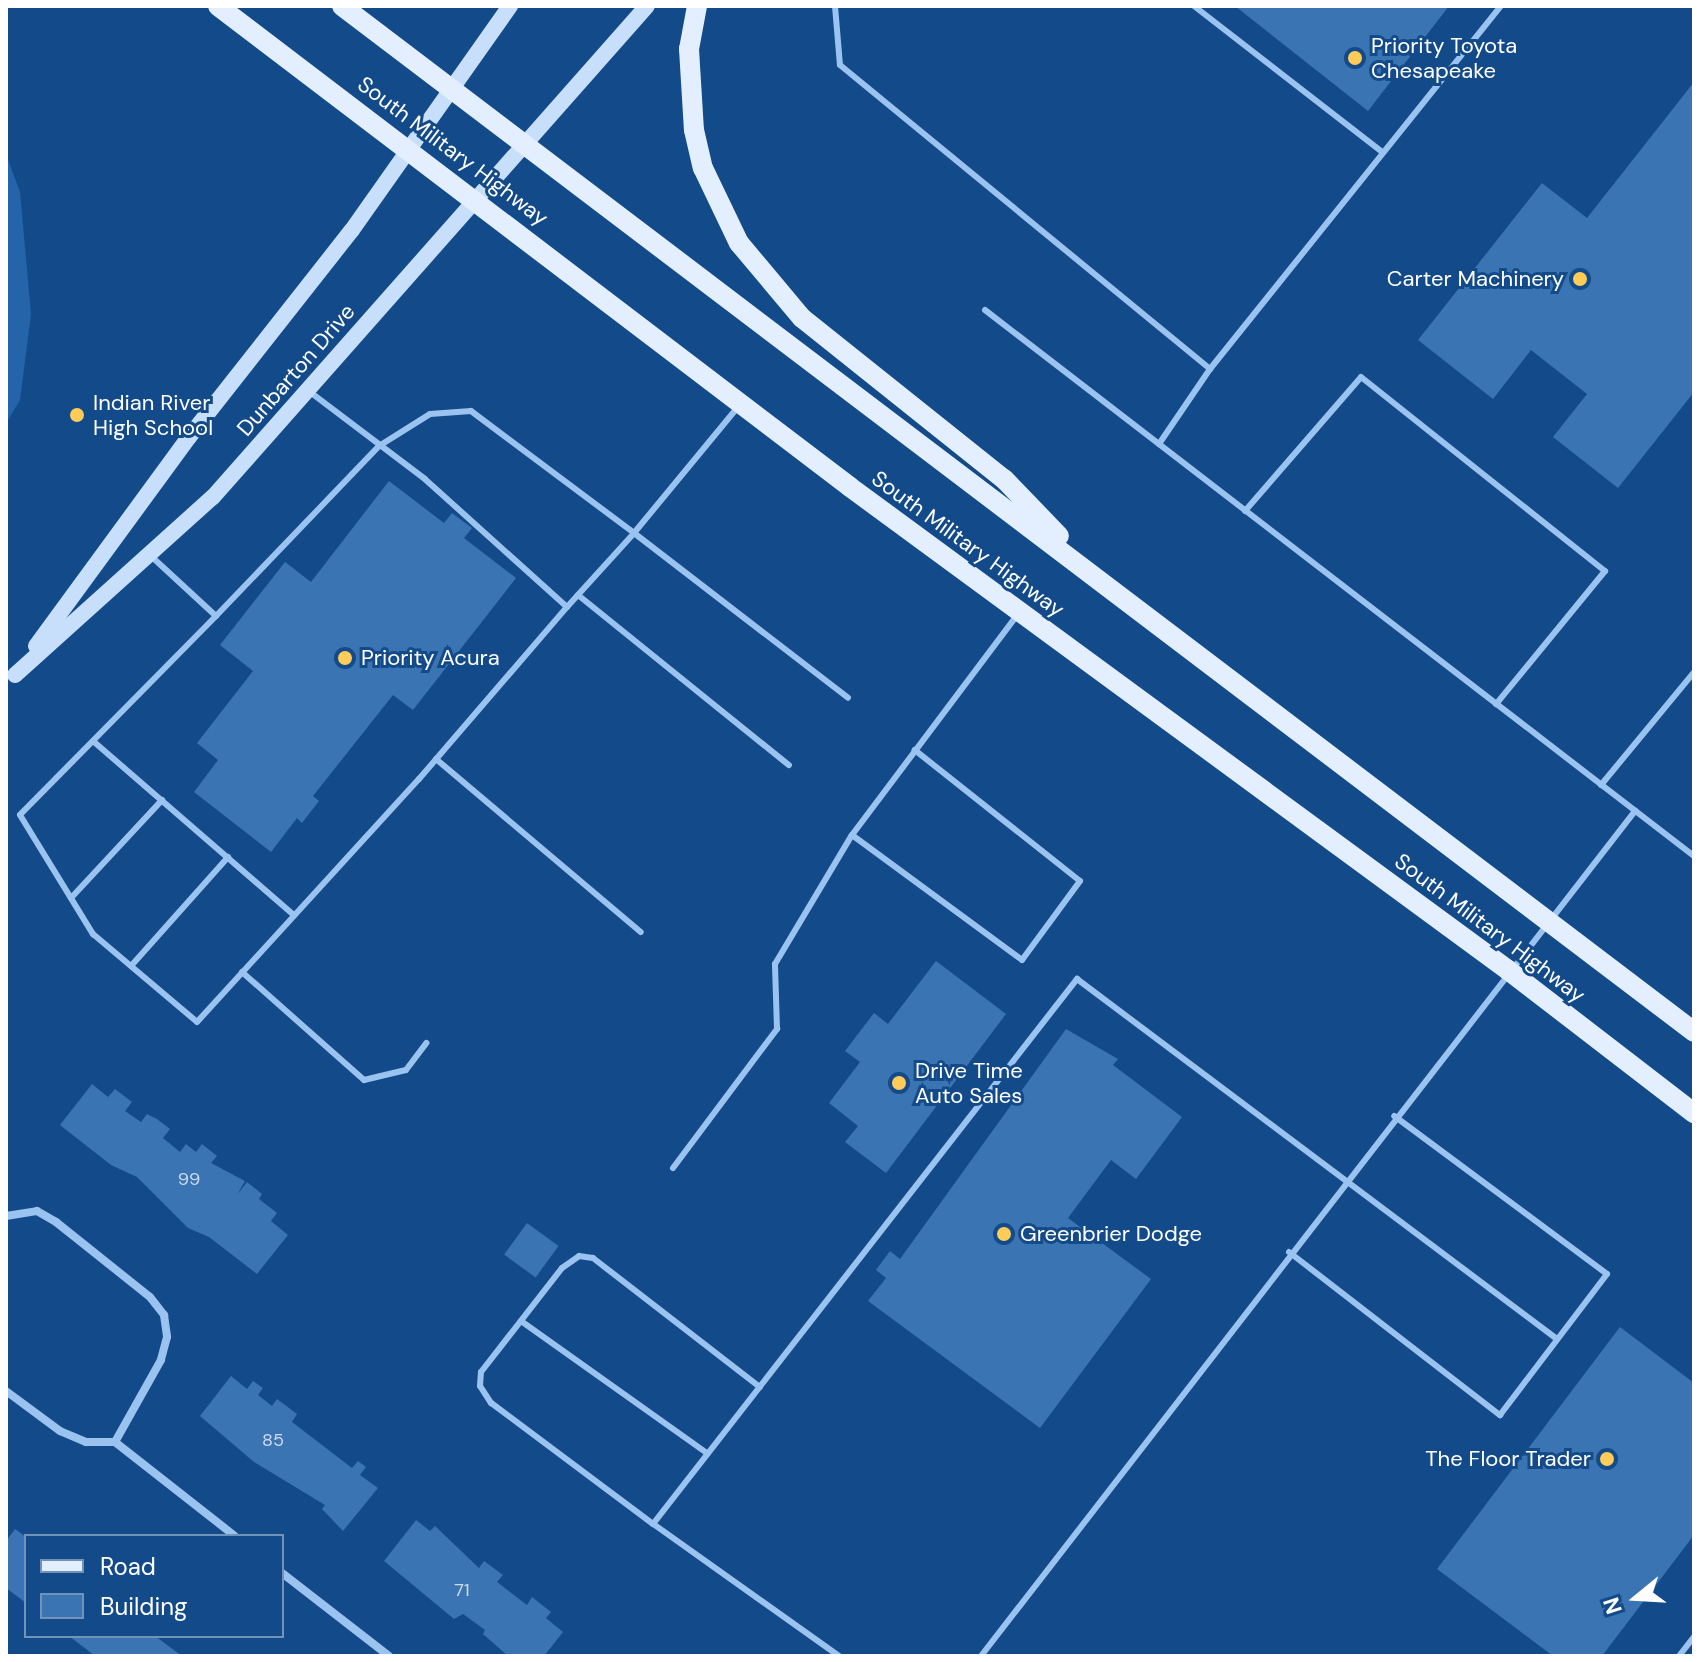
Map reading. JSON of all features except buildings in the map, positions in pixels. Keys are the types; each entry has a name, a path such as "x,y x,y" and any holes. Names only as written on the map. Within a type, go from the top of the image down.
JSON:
{"main road":[{"name":"South Military Highway","path":"218,6 409,146 741,403 1508,970 1694,1113"},
{"name":"South Military Highway","path":"342,6 1694,1032"},
{"path":"697,6 689,49 694,130 719,208 739,243 802,318 1004,479 1106,585"}],"street":[{"name":"Dunbarton Drive","path":"11,680 510,6"},
{"name":"Dunbarton Drive","path":"11,680 213,497 309,391 473,197 647,6"},
{"path":"6,1216 37,1211 56,1222 150,1297 164,1315 167,1337 161,1360 115,1442"},
{"path":"6,1391 60,1431 86,1442 115,1442 232,1534"},
{"path":"284,1575 389,1656"}],"lane":[{"path":"835,6 840,65 1210,369"},
{"path":"1194,6 1382,152"},
{"path":"1159,444 1210,369 1501,6"},
{"path":"985,310 1694,856"},
{"path":"1245,511 1361,377 1605,571 1496,704"},
{"path":"309,391 425,479 567,607"},
{"path":"741,403 634,533 436,759 197,1022 93,934 20,815 379,446 430,414 471,411 634,533 848,698"},
{"path":"149,554 216,616"},
{"path":"578,595 789,765"},
{"path":"673,1168 777,1029 775,964 852,835 1020,612"},
{"path":"1601,785 1694,672"},
{"path":"93,741 294,915"},
{"path":"852,835 1022,960 1072,893 1080,881 915,750"},
{"path":"436,759 641,932"},
{"path":"71,898 162,800"},
{"path":"981,1656 1394,1116 1635,811"},
{"path":"131,966 228,857"},
{"path":"242,972 364,1080 406,1070 426,1043"},
{"path":"653,1524 1077,979 1343,1183 1557,1339"},
{"path":"1289,1252 1500,1415 1607,1274 1394,1116"},
{"path":"760,1387 593,1258 570,1261 481,1372 484,1396 653,1524 839,1656"},
{"path":"521,1321 708,1454"},
{"path":"1679,1656 1694,1637"}],"shaded area":[{"path":"6,154 20,192 31,314 20,400 6,423"}],"place":[{"name":"Priority Toyota Chesapeake","path":"1355,58"},
{"name":"Carter Machinery","path":"1580,279"},
{"name":"Indian River High School","path":"77,415"},
{"name":"Priority Acura","path":"345,658"},
{"name":"Drive Time Auto Sales","path":"899,1083"},
{"name":"Greenbrier Dodge","path":"1004,1234"},
{"name":"The Floor Trader","path":"1607,1459"}]}
